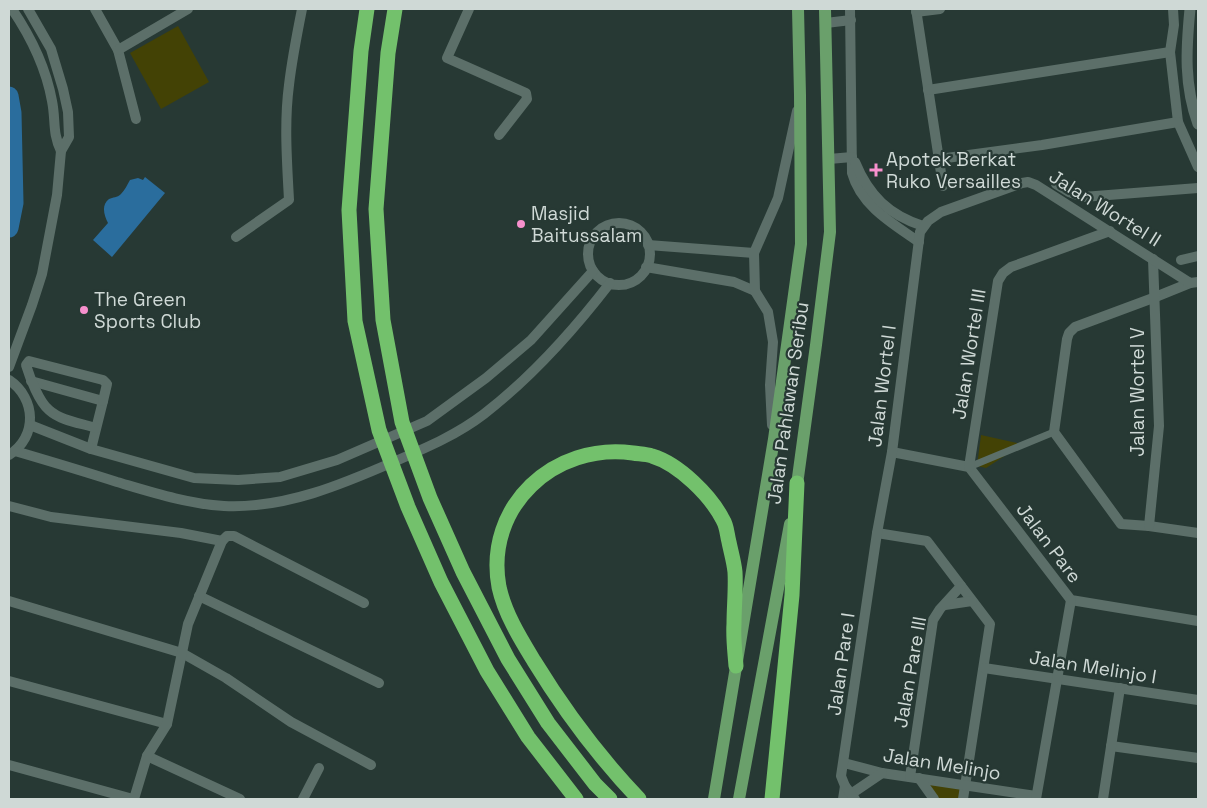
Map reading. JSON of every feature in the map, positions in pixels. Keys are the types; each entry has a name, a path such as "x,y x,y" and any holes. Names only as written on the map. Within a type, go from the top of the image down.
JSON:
{"highway":[{"path":"368,9 361,51 348,210 355,321 379,430 408,507 434,566 487,671 528,737 576,799"},
{"path":"395,9 388,53 376,209 383,320 402,422 430,498 463,572 508,659 548,723 595,784 610,799"},
{"path":"639,799 588,741 551,690 506,611 499,586 497,557 502,531 515,504 535,480 560,464 590,454 618,451 652,456 679,470 703,491 724,521 735,571 734,627 736,666"},
{"path":"772,799 792,595 797,483"}],"main road":[{"name":"Jalan Pahlawan Seribu","path":"714,799 774,439 801,244 798,9"},
{"name":"Jalan Pahlawan Seribu","path":"740,799 797,483 830,232 825,9"}],"street":[{"path":"12,9 23,25 42,62 53,102 55,138 61,151"},
{"path":"9,367 42,274 57,195 61,151 69,137 68,112 51,49 28,9"},
{"path":"95,9 118,50 136,119"},
{"path":"118,50 188,9"},
{"path":"236,237 289,200 287,157 288,86 302,9"},
{"path":"469,9 447,58 528,95 528,98 499,136"},
{"path":"850,9 852,174 855,185 883,217 919,242 923,226 911,222 886,208 867,186 852,157"},
{"path":"940,9 916,10 943,186"},
{"path":"1174,9 1170,52 1178,122 1198,168"},
{"path":"1190,9 1186,62 1187,80 1191,104 1198,124"},
{"path":"826,23 851,20"},
{"path":"928,90 1170,52"},
{"path":"774,439 770,385 774,342 768,312 755,291 754,253 778,198 800,95"},
{"path":"939,159 1178,122"},
{"path":"829,159 852,157"},
{"name":"Jalan Wortel II","path":"923,226 940,212 1028,182 1036,184 1153,259 1194,282"},
{"path":"1056,184 1069,192 1083,197 1198,188"},
{"path":"616,223 636,228 644,236 648,245 649,260 646,268 640,276 631,282 621,285 610,284 601,279 593,271 588,261 589,241 596,232 605,226 616,223"},
{"name":"Jalan Wortel III","path":"969,466 998,281 1003,273 1011,268 1110,231"},
{"name":"Jalan Wortel I","path":"878,533 892,452 919,242"},
{"path":"648,245 754,253"},
{"path":"1181,260 1198,256"},
{"name":"Jalan Wortel V","path":"1149,526 1158,426 1153,259"},
{"path":"646,268 734,282 755,291"},
{"path":"30,425 91,449 194,478 238,480 280,476 337,460 427,421 486,378 530,340 593,271"},
{"path":"1194,282 1075,327 1069,333 1054,432 1120,522 1123,524 1198,533"},
{"path":"9,380 17,385 26,397 30,411 30,425 25,439 12,453 182,500 224,506 273,504 344,484 438,443 458,432 485,414 534,370 579,323 610,284"},
{"path":"91,449 107,384 104,380 29,361 26,365 47,409 55,415 96,428"},
{"path":"32,381 103,401"},
{"path":"892,452 969,466 1054,432"},
{"name":"Jalan Pare","path":"969,466 1070,600 1198,621"},
{"path":"9,506 51,517 181,532 222,542"},
{"path":"878,533 927,541 991,627 964,799"},
{"name":"Jalan Pare I","path":"848,795 841,776 878,533"},
{"path":"134,798 147,756 167,724 188,624 222,542 227,536 234,536 364,603"},
{"name":"Jalan Pare III","path":"915,777 933,620 940,609 961,586"},
{"path":"199,596 380,683"},
{"name":"Jalan Melinjo","path":"844,763 882,773 1036,798 1070,600"},
{"path":"9,601 182,653 226,678 292,722 371,765"},
{"name":"Jalan Pare III","path":"945,605 972,601"},
{"name":"Jalan Melinjo I","path":"984,668 1198,700"},
{"path":"9,681 167,724"},
{"path":"1103,799 1120,688"},
{"path":"1111,746 1198,758"},
{"path":"147,756 240,799"},
{"path":"9,766 134,798 145,799"},
{"path":"303,799 319,768"},
{"path":"848,795 882,773"},
{"path":"915,777 934,799"}],"shaded area":[{"path":"178,26 209,82 161,109 130,53"},
{"path":"981,435 1017,443 1017,448 986,468 977,466"},
{"path":"922,780 963,787 962,799 936,799"}],"water":[{"path":"145,177 165,193 112,257 93,240 108,223 104,213 106,201 121,194 130,180 138,178 143,180"}],"waterway":[{"path":"9,96 12,113 14,203 9,228"}],"place":[{"name":"Apotek Berkat Ruko Versailles","path":"876,170"},
{"name":"Masjid Baitussalam","path":"521,224"},
{"name":"The Green Sports Club","path":"84,310"}]}
